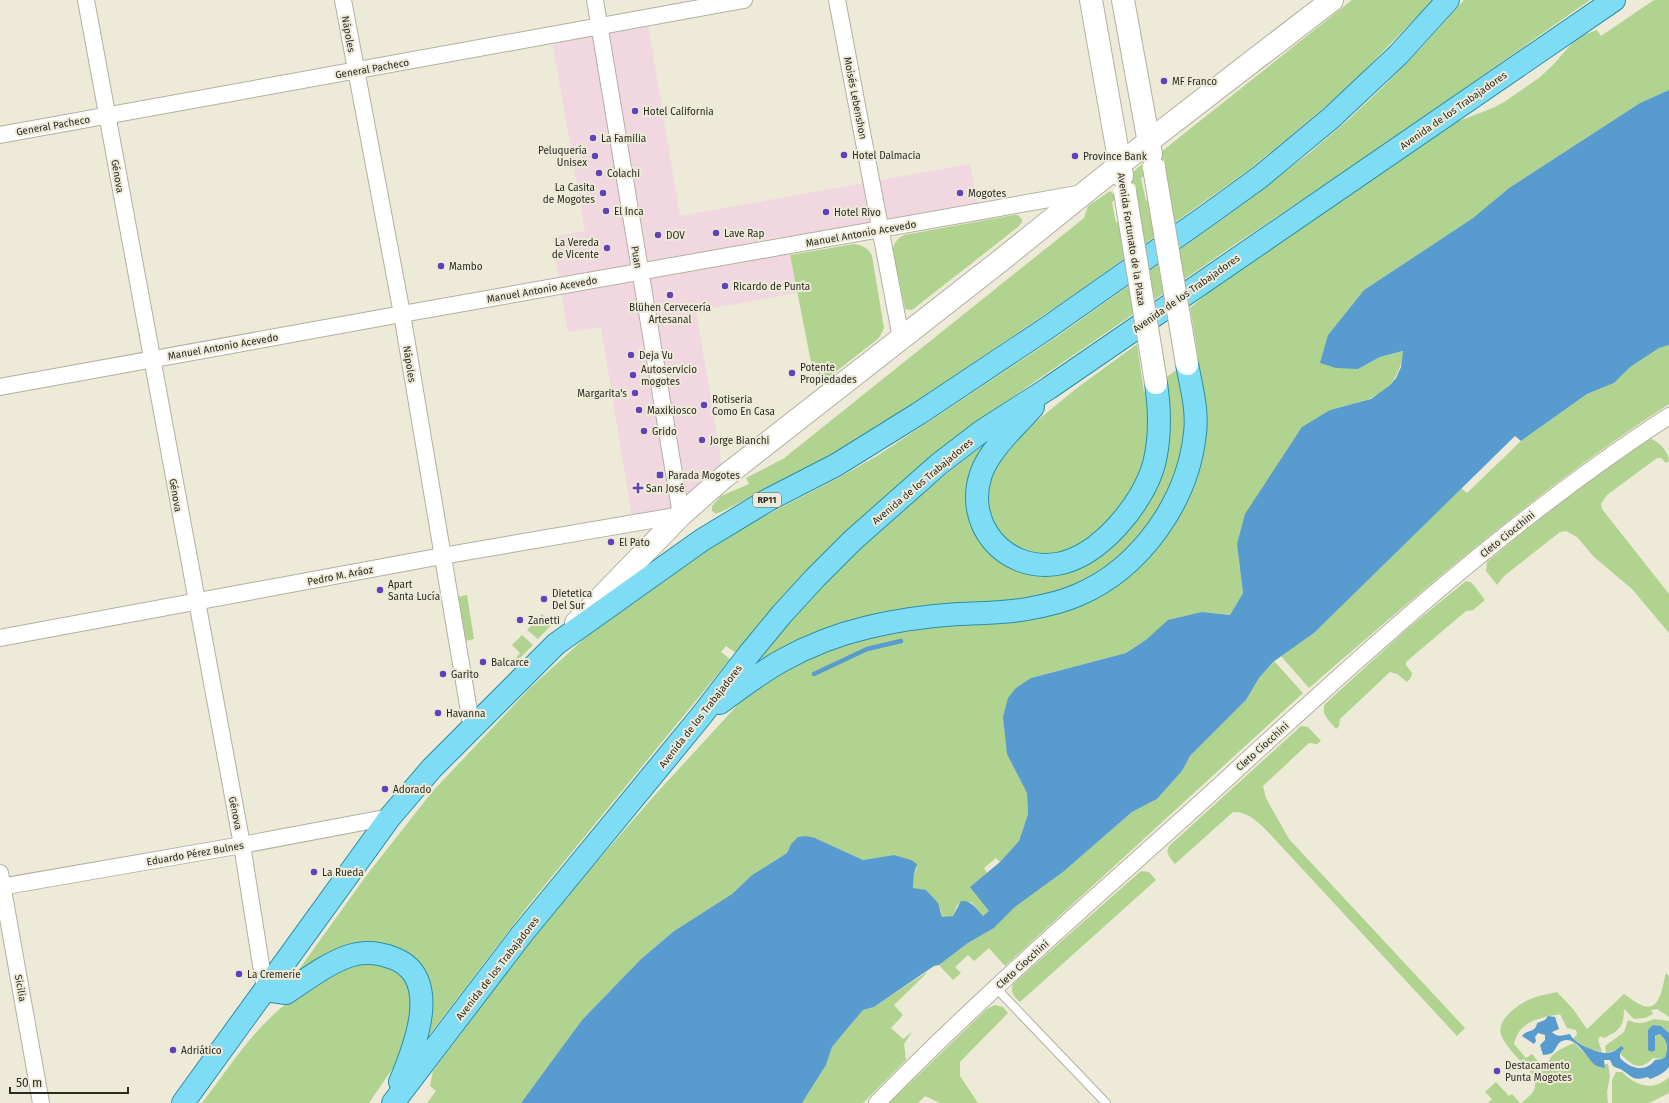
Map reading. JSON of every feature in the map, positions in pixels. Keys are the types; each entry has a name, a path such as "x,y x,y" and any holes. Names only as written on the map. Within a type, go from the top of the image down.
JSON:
{"main road":[{"name":"Avenida Fortunato de la Plaza","path":"1049,388 993,452 981,473 977,497 980,520 992,541 1012,556 1032,564 1045,565 1068,561 1092,549 1105,539 1118,525 1140,495 1154,464 1158,444 1160,416 1156,383 1091,0"},
{"path":"701,716 782,660 841,634 875,625 922,617 1027,609 1063,600 1079,594 1110,577 1130,561 1152,536 1170,509 1189,465 1195,432 1195,416 1154,168 1123,0"},
{"path":"556,644 681,515 729,473 1000,261 1149,141 1332,0"},
{"name":"RP11","path":"183,1103 390,817 432,768 556,644 702,540 768,500 836,465 918,414 1047,328 1209,214 1260,177 1331,118 1398,55 1448,0"},
{"name":"Avenida de los Trabajadores","path":"392,1103 522,934 701,716 749,654 782,614 853,540 939,464 982,431 1049,388 1614,0"},
{"path":"265,990 286,993 348,956 367,952 378,953 398,960 406,965 418,979 420,987 420,1018 410,1055 392,1103"}],"street":[{"name":"Génova","path":"86,0 151,359 242,845 265,990"},
{"name":"Nápoles","path":"343,0 402,314 472,729"},
{"name":"Puan","path":"594,0 681,515"},
{"name":"General Pacheco","path":"0,135 744,0"},
{"name":"Moisés Lebenshon","path":"837,0 900,338"},
{"name":"Manuel Antonio Acevedo","path":"0,387 1085,193"},
{"name":"Cleto Ciocchini","path":"877,1103 918,1061 996,988 1400,622 1560,492 1669,416"},
{"name":"Pedro M. Aráoz","path":"0,638 442,556 681,515"},
{"name":"Eduardo Pérez Bulnes","path":"1,882 242,845 390,817"},
{"name":"Sicilia","path":"1,882 41,1103"}],"lane":[{"path":"996,988 1106,1103"}],"shaded area":[{"path":"647,18 680,216 970,164 979,212 788,246 797,293 696,311 724,477 681,515 633,523 601,327 568,332 552,237 585,231 551,35"}],"green space":[{"path":"1352,0 1433,0 1360,75 1325,107 1250,169 1063,302 911,405 822,460 725,510 716,514 712,511 712,506 721,496 749,484 746,478 783,459 1084,218 1088,206 1110,191 1114,194 1116,199 1112,202 1116,223 1139,206 1135,184 1131,186 1130,175 1142,164 1145,175 1141,178 1146,201 1168,184 1164,160 1160,163 1161,152"},
{"path":"1464,0 1590,0 1372,153 1240,241 976,422 774,606 736,653 726,646 721,652 730,659 527,907 420,1047 422,1037 400,951 290,982 366,876 432,792 530,688 597,627 694,557 751,523 842,476 880,454 1055,338 1224,218 1307,155 1348,120 1421,48"},
{"path":"1654,0 1669,0 1669,90 1640,103 1509,188 1473,218 1364,290 1328,335 1358,369 1380,357 1404,351 1400,367 1387,387 1379,394 1358,403 1330,410 1237,544 1243,593 1230,615 1202,612 1147,639 1126,653 1031,678 1023,782 1027,793 1028,814 1019,841 1000,862 996,858 984,868 987,873 971,887 990,911 983,916 971,902 957,905 953,916 942,918 941,910 913,888 914,874 917,868 894,855 863,860 815,838 791,844 787,853 752,875 732,894 674,931 641,959 582,1020 521,1103 427,1103 436,1091 430,1086 433,1071 530,942 654,796 744,698 755,688 809,657 874,633 1049,611 1173,520 1194,358 1198,355 1190,308 1213,288 1456,122 1493,108 1539,78 1553,65 1574,41 1583,35 1597,30 1601,36"},
{"path":"1018,215 1022,219 1022,222 1018,227 912,310 905,309 893,252 895,244 899,238 904,235"},
{"path":"854,244 865,247 872,256 884,328 879,338 824,381 812,367 790,255"},
{"path":"1137,344 1144,392 1148,389 1150,431 1144,463 1131,493 1095,536 1056,557 1017,552 989,524 985,484 1005,450 1033,424 1077,388"},
{"path":"1669,345 1669,404 1575,469 1529,504 1440,576 1309,688 1281,656 1314,633 1461,488 1467,493 1521,441 1587,394 1614,383 1629,367 1659,348"},
{"path":"1178,369 1186,414 1185,441 1166,499 1126,554 1071,590 764,659 762,658 762,655 788,624 842,566 931,486 994,437 968,492 1022,570 1129,523 1165,378"},
{"path":"1650,439 1662,447 1669,458 1669,461 1666,463 1661,458 1657,458 1607,495 1601,504 1602,509 1669,594 1669,633 1632,589 1594,557 1577,537 1566,531 1560,532 1504,576 1497,585 1486,571 1487,562 1565,497"},
{"path":"1466,581 1472,583 1485,600 1473,610 1466,611 1406,662 1406,665 1412,673 1411,678 1407,682 1397,674 1390,672 1340,719 1339,726 1336,729 1325,714 1325,704 1407,629"},
{"path":"467,595 474,639 465,641 458,597"},
{"path":"542,614 552,624 538,639 527,630"},
{"path":"522,635 533,645 517,661 515,659 520,653 512,645"},
{"path":"1274,661 1303,693 1005,966 989,948 974,961 968,955 955,967 961,973 953,980 939,965 968,943 994,928 1015,907 1063,872 1132,812 1157,799 1182,771 1190,756 1246,700 1259,678"},
{"path":"1301,726 1308,727 1321,741 1317,744 1309,743 1263,786 1266,798 1289,839 1465,1028 1457,1036 1272,836 1254,819 1247,815 1233,812 1175,864 1171,860 1168,851 1169,846"},
{"path":"1141,871 1149,872 1156,880 1020,1002 1012,992 1013,984"},
{"path":"351,960 400,968 417,1000 399,1059 369,1103 202,1103 253,1035 277,1011 312,985"},
{"path":"927,972 894,1005 903,1015 891,1028 903,1039 912,1032 904,1044 906,1060 863,1103 802,1103 826,1065 832,1047 863,1010 874,1007"},
{"path":"1666,973 1669,976 1669,1017 1657,1009 1651,1010 1653,1014 1645,1018 1634,1019 1624,1009 1623,1020 1620,1028 1604,1038 1600,1036 1598,1040 1602,1052 1589,1049 1573,1039 1577,1034 1576,1030 1567,1028 1560,1014 1538,1019 1525,1025 1517,1036 1514,1044 1526,1058 1532,1054 1542,1066 1548,1065 1551,1057 1558,1051 1574,1043 1596,1064 1605,1068 1605,1064 1608,1064 1610,1076 1607,1092 1608,1103 1521,1103 1535,1088 1535,1080 1533,1075 1512,1052 1502,1037 1500,1030 1505,1017 1530,999 1557,992 1573,1009 1587,1029 1624,994 1644,1006 1650,1007 1654,1005 1658,1001"},
{"path":"995,1005 1003,1007 1008,1013 960,1062 960,1076 978,1103 940,1103 925,1096 918,1103 889,1103 987,1009"},
{"path":"1654,1019 1669,1021 1669,1033 1661,1026 1653,1025 1655,1050 1655,1038 1657,1034 1664,1039 1667,1047 1667,1054 1663,1059 1653,1058 1647,1063 1638,1066 1629,1062 1616,1050 1606,1053 1605,1046 1624,1032 1628,1020 1635,1023 1641,1023"},
{"path":"1616,1072 1622,1072 1627,1077 1639,1084 1651,1086 1663,1082 1669,1077 1669,1093 1649,1103 1612,1103 1612,1080"},
{"path":"1496,1082 1509,1096 1512,1094 1520,1103 1488,1103 1492,1099 1485,1092"}],"water":[{"path":"1669,90 1669,345 1659,348 1630,367 1614,383 1587,394 1521,441 1515,436 1314,633 1273,662 1259,678 1246,700 1190,756 1182,771 1157,799 1132,812 1063,872 1015,907 994,928 968,943 939,965 934,966 874,1007 863,1010 832,1047 826,1065 802,1103 521,1103 582,1020 641,959 674,931 732,894 752,875 787,853 791,844 798,837 806,836 815,838 863,860 894,855 911,860 917,864 914,874 913,888 926,890 938,903 942,917 953,916 961,901 971,903 983,916 989,911 970,887 1000,862 1019,841 1028,814 1027,793 1007,754 1003,717 1008,698 1016,688 1031,678 1126,653 1147,639 1168,620 1202,612 1230,615 1243,593 1237,544 1245,514 1302,427 1330,410 1371,399 1389,386 1396,378 1401,367 1403,351 1380,357 1358,369 1336,368 1320,363 1328,335 1364,290 1473,218 1509,188 1640,103"},
{"path":"1548,1016 1555,1017 1559,1029 1552,1032 1554,1034 1560,1036 1570,1034 1580,1044 1602,1053 1612,1052 1621,1046 1624,1048 1620,1053 1620,1058 1629,1065 1638,1068 1647,1067 1655,1060 1665,1057 1667,1050 1666,1044 1664,1038 1659,1034 1655,1036 1655,1050 1652,1052 1648,1050 1648,1030 1653,1025 1661,1026 1669,1033 1669,1067 1665,1071 1650,1079 1648,1077 1636,1079 1621,1069 1613,1066 1610,1060 1604,1060 1605,1068 1596,1066 1576,1044 1567,1040 1560,1042 1552,1053 1543,1055 1540,1045 1545,1040 1545,1035 1538,1033 1535,1037 1536,1041 1534,1044 1522,1036 1526,1032 1533,1030 1537,1023 1545,1020"}],"waterway":[{"path":"814,674 867,649 901,641"}],"place":[{"name":"MF Franco","path":"1164,81"},
{"name":"Hotel California","path":"635,111"},
{"name":"La Familia","path":"593,138"},
{"name":"Hotel Dalmacia","path":"844,155"},
{"name":"Peluquería Unisex","path":"595,156"},
{"name":"Province Bank","path":"1075,156"},
{"name":"Colachi","path":"599,173"},
{"name":"La Casita de Mogotes","path":"603,193"},
{"name":"Mogotes","path":"960,193"},
{"name":"El Inca","path":"606,211"},
{"name":"Hotel Rivo","path":"826,212"},
{"name":"Lave Rap","path":"716,233"},
{"name":"DOV","path":"658,235"},
{"name":"La Vereda de Vicente","path":"607,248"},
{"name":"Mambo","path":"441,266"},
{"name":"Ricardo de Punta","path":"725,286"},
{"name":"Blühen Cervecería Artesanal","path":"670,295"},
{"name":"Deja Vu","path":"631,355"},
{"name":"Potente Propiedades","path":"792,373"},
{"name":"Autoservicio mogotes","path":"633,375"},
{"name":"Margarita's","path":"635,393"},
{"name":"Rotiseria Como En Casa","path":"704,405"},
{"name":"Maxikiosco","path":"639,410"},
{"name":"Grido","path":"644,431"},
{"name":"Jorge Bianchi","path":"702,440"},
{"name":"Parada Mogotes","path":"660,475"},
{"name":"San José","path":"638,488"},
{"name":"El Pato","path":"611,542"},
{"name":"Apart Santa Lucía","path":"380,590"},
{"name":"Dietetica Del Sur","path":"544,599"},
{"name":"Zanetti","path":"520,620"},
{"name":"Balcarce","path":"483,662"},
{"name":"Garito","path":"443,674"},
{"name":"Havanna","path":"438,713"},
{"name":"Adorado","path":"385,789"},
{"name":"La Rueda","path":"314,872"},
{"name":"La Cremeríe","path":"239,974"},
{"name":"Adriático","path":"173,1050"},
{"name":"Destacamento Punta Mogotes","path":"1497,1071"}]}
